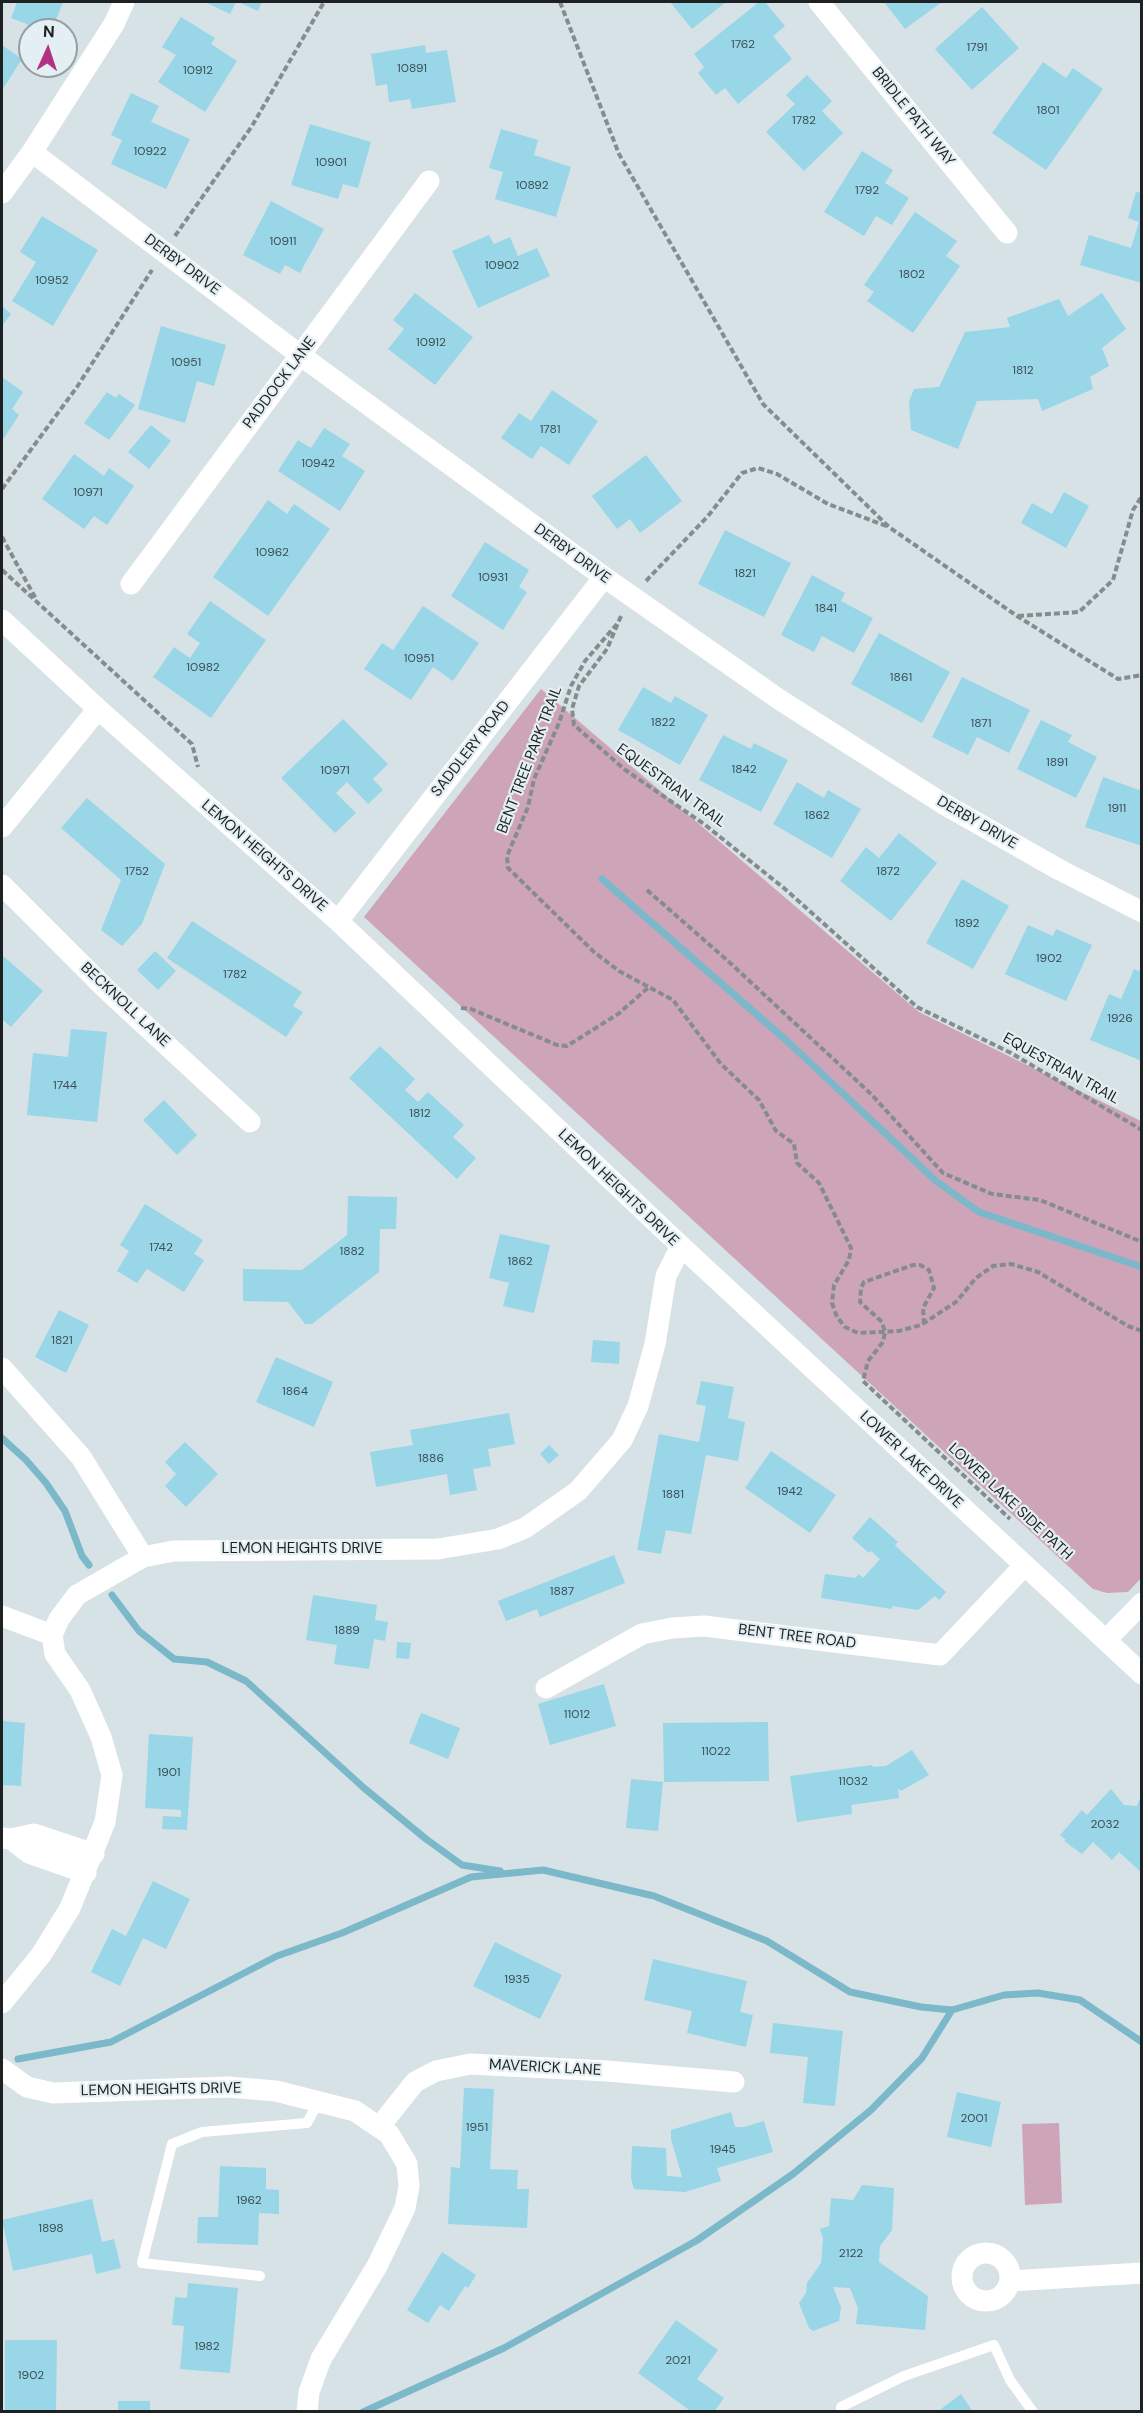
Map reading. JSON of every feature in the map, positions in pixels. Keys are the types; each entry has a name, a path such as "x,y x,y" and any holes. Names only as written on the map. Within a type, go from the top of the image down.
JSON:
{"street":[{"path":"2,193 32,152 114,24 124,2"},
{"name":"BRIDLE PATH WAY","path":"819,2 1007,233"},
{"name":"DERBY DRIVE","path":"32,152 300,355 604,578 780,700 942,803 1058,869 1142,912"},
{"name":"PADDOCK LANE","path":"131,584 429,181"},
{"name":"SADDLERY ROAD","path":"338,921 604,578"},
{"name":"LEMON HEIGHTS DRIVE","path":"2,620 98,710 338,921 681,1246 666,1276 655,1344 638,1406 622,1440 578,1491 525,1528 498,1539 438,1549 209,1550 173,1551 143,1557 77,1595 59,1619 52,1635"},
{"path":"2,827 98,710"},
{"name":"BECKNOLL LANE","path":"2,885 107,990 250,1122"},
{"name":"LOWER LAKE DRIVE","path":"681,1246 1142,1674"},
{"path":"2,1368 81,1457 143,1557"},
{"name":"BENT TREE ROAD","path":"546,1688 642,1634 672,1628 704,1626 940,1655 1024,1566"},
{"path":"1106,1640 1142,1603"},
{"path":"2,1616 52,1635 55,1654 80,1690 101,1737 112,1775 105,1822 70,1908 41,1955 2,2003"},
{"path":"6,1839 34,1834 90,1863"},
{"name":"MAVERICK LANE","path":"380,2126 415,2082 436,2071 470,2064 607,2071 734,2082"},
{"name":"LEMON HEIGHTS DRIVE","path":"6,2081 53,2093 228,2087 276,2091 355,2111 380,2126 396,2142 407,2164 409,2186 405,2208 377,2266 321,2359 309,2392 306,2412"},
{"path":"1010,2281 1142,2273"}],"lane":[{"path":"260,2276 142,2263 171,2144 202,2132 307,2123 319,2101"},
{"path":"841,2412 841,2407 904,2376 994,2345 1010,2380 1033,2412"}],"path":[{"path":"560,2 619,154 763,404 889,527 1017,616 1118,679 1142,675"},
{"name":"EQUESTRIAN TRAIL","path":"889,527 828,504 777,474 758,468 742,473 687,538 631,596 607,650 579,686 572,709 574,725 624,769 704,824 784,889 916,1007 1011,1053 1142,1130"},
{"path":"1017,616 1079,612 1113,580 1132,510 1142,496"},
{"path":"2,537 38,603"},
{"path":"2,570 192,744 208,806"},
{"name":"BENT TREE PARK TRAIL","path":"617,624 585,661 571,686 559,723 534,779 528,807 507,856 508,868 594,952 619,971 673,1000 721,1064 759,1100 776,1131 794,1144 797,1162 819,1184 850,1248 849,1260 834,1285 832,1303 837,1317 845,1328 858,1333 885,1332 924,1324 956,1302 976,1278 993,1266 1011,1264 1038,1272 1128,1326 1142,1331"},
{"path":"647,890 728,961 871,1094 943,1173 993,1194 1040,1200 1142,1242"},
{"path":"427,1005 471,1009 557,1045 567,1046 618,1014 649,987"},
{"path":"885,1332 882,1322 863,1308 860,1302 861,1288 870,1279 914,1265 920,1265 929,1270 934,1282 923,1308 924,1324"},
{"name":"LOWER LAKE SIDE PATH","path":"885,1332 883,1342 868,1361 863,1381 1018,1526"}],"shaded area":[{"path":"541,689 919,1012 1141,1121 1142,1577 1128,1592 1107,1593 1093,1589 364,917"},
{"path":"1059,2123 1062,2203 1025,2205 1022,2124"}],"building":[{"path":"17,2 63,2 57,18 18,18 18,21 11,18"},
{"path":"205,2 236,2 230,14"},
{"path":"238,2 262,2 258,11"},
{"path":"670,2 726,2 692,29"},
{"path":"759,2 765,2 785,26 773,36 792,59 738,104 725,88 716,95 698,73 704,67 694,54"},
{"path":"884,2 942,2 905,29"},
{"path":"982,7 1019,48 972,90 935,49"},
{"path":"181,17 215,38 211,44 237,61 205,112 158,82 176,55 162,47"},
{"path":"2,45 18,56 18,65 2,90"},
{"path":"425,45 426,53 447,50 456,102 412,109 410,99 389,102 387,84 376,86 371,54"},
{"path":"1043,62 1066,78 1073,68 1103,89 1046,170 992,133"},
{"path":"807,75 832,101 822,111 843,133 804,171 766,132 795,104 786,95"},
{"path":"131,93 159,106 151,122 190,139 166,189 111,164 122,140 111,135"},
{"path":"310,124 371,142 358,188 343,184 338,199 291,185"},
{"path":"501,129 538,140 534,155 571,167 556,217 495,199 503,172 489,168"},
{"path":"862,151 893,170 885,183 909,198 892,225 876,216 864,236 824,212"},
{"path":"1136,192 1142,193 1142,283 1080,265 1089,235 1131,248 1139,222 1128,218"},
{"path":"271,201 324,229 300,273 285,265 280,274 243,255"},
{"path":"915,212 957,241 946,256 960,266 913,333 867,301 874,292 864,285"},
{"path":"42,216 98,250 53,326 12,301 36,262 20,252"},
{"path":"489,235 494,244 510,237 518,256 537,248 550,276 478,308 452,251"},
{"path":"415,293 473,337 435,385 388,349 404,329 393,320"},
{"path":"1102,293 1126,329 1102,348 1109,366 1090,377 1093,389 1042,411 1038,399 977,401 958,449 911,430 909,401 914,389 939,387 965,332 1010,327 1007,318 1059,299 1068,316"},
{"path":"2,306 11,314 2,326"},
{"path":"161,326 226,345 214,386 197,381 185,423 138,409"},
{"path":"2,377 23,392 12,409 19,415 2,441"},
{"path":"552,390 598,421 569,465 541,446 532,459 501,438 519,413 531,421"},
{"path":"107,392 116,398 119,394 135,405 109,440 84,423"},
{"path":"151,425 171,441 149,469 128,452"},
{"path":"324,428 350,444 342,456 365,471 340,511 278,471 298,440 311,448"},
{"path":"74,454 104,476 109,468 134,486 107,525 94,516 84,529 42,499"},
{"path":"646,455 682,501 640,533 630,519 617,529 592,496"},
{"path":"1064,492 1089,506 1066,548 1021,523 1032,503 1052,514"},
{"path":"268,500 287,514 294,504 330,529 268,616 213,577"},
{"path":"725,530 791,563 764,617 698,584"},
{"path":"485,542 529,570 519,587 527,592 503,630 451,596"},
{"path":"812,575 845,593 841,601 873,618 854,653 822,636 814,652 781,635"},
{"path":"210,601 266,640 211,718 153,677 174,647 190,658 200,643 187,634"},
{"path":"423,606 479,643 453,681 433,667 411,700 364,669 382,643 393,650"},
{"path":"879,633 950,672 922,723 851,684"},
{"path":"962,677 1030,710 1009,753 977,737 968,755 932,737"},
{"path":"643,687 671,703 675,696 708,715 680,765 618,730"},
{"path":"343,719 388,764 373,779 383,790 368,804 347,782 336,793 356,813 335,833 281,778"},
{"path":"1041,720 1072,735 1068,742 1097,757 1076,798 1017,769"},
{"path":"723,735 751,749 754,743 788,760 761,812 699,780"},
{"path":"1103,777 1142,791 1142,846 1085,827"},
{"path":"797,782 824,798 828,790 861,809 832,858 773,824"},
{"path":"87,798 165,864 142,924 122,946 101,930 121,880 61,828"},
{"path":"899,833 937,863 891,921 840,881 866,847 879,858"},
{"path":"962,879 1009,906 973,969 926,943"},
{"path":"192,921 302,992 293,1006 303,1012 286,1037 167,958"},
{"path":"1028,925 1053,936 1056,929 1092,945 1066,1001 1005,974"},
{"path":"155,951 176,971 158,990 137,970"},
{"path":"2,955 43,991 11,1027 2,1019"},
{"path":"1134,969 1142,972 1142,1061 1090,1040 1109,994 1121,999"},
{"path":"71,1029 107,1032 97,1122 27,1115 33,1053 68,1057"},
{"path":"380,1046 415,1079 405,1090 418,1102 428,1092 464,1125 453,1137 476,1158 457,1179 349,1078"},
{"path":"164,1100 197,1135 177,1155 143,1120"},
{"path":"348,1196 397,1197 396,1229 380,1229 379,1272 312,1324 305,1324 288,1302 243,1301 243,1269 302,1270 347,1235"},
{"path":"145,1204 203,1240 194,1254 204,1260 184,1292 147,1269 137,1283 117,1271 129,1251 120,1245"},
{"path":"500,1234 550,1245 534,1313 503,1306 509,1283 489,1278"},
{"path":"59,1310 89,1325 66,1373 35,1357"},
{"path":"593,1340 620,1342 619,1364 591,1362"},
{"path":"276,1357 333,1382 314,1427 256,1402"},
{"path":"701,1381 734,1387 728,1418 745,1422 738,1461 706,1455 691,1534 666,1530 661,1554 637,1550 659,1434 699,1442 706,1406 696,1404"},
{"path":"509,1413 515,1444 488,1449 491,1466 473,1469 477,1490 450,1495 447,1474 376,1487 370,1452 413,1445 410,1430"},
{"path":"185,1442 218,1474 186,1507 165,1486 176,1474 165,1462"},
{"path":"549,1445 559,1455 549,1464 540,1454"},
{"path":"771,1451 836,1495 810,1533 745,1488"},
{"path":"870,1517 898,1542 895,1545 901,1551 946,1592 939,1600 935,1596 918,1610 892,1606 892,1609 821,1598 825,1574 855,1578 859,1574 863,1578 880,1559 871,1551 869,1553 852,1538"},
{"path":"614,1555 625,1583 540,1617 537,1609 506,1621 498,1601"},
{"path":"313,1595 377,1605 375,1620 388,1622 385,1641 374,1639 369,1669 334,1664 337,1645 306,1640"},
{"path":"397,1642 411,1643 409,1659 396,1658"},
{"path":"604,1684 616,1726 550,1745 538,1704"},
{"path":"421,1713 460,1728 448,1759 409,1743"},
{"path":"2,1721 25,1723 21,1786 2,1785"},
{"path":"768,1722 769,1781 664,1782 663,1723"},
{"path":"149,1734 193,1737 187,1830 162,1829 163,1816 181,1817 181,1810 145,1808"},
{"path":"912,1750 929,1775 901,1791 898,1788 899,1798 851,1805 852,1814 797,1822 790,1776 872,1765 873,1767 886,1766"},
{"path":"631,1779 663,1782 658,1831 626,1828"},
{"path":"1111,1789 1124,1805 1137,1806 1142,1793 1142,1873 1119,1852 1112,1860 1093,1842 1082,1854 1064,1841 1066,1840 1060,1835 1082,1810 1087,1815"},
{"path":"153,1881 190,1899 166,1949 143,1938 120,1986 91,1972 112,1929 126,1936"},
{"path":"495,1942 562,1975 540,2019 473,1986"},
{"path":"653,1959 747,1981 740,2012 753,2015 746,2047 687,2033 692,2011 644,2000"},
{"path":"773,2023 843,2031 835,2106 803,2103 808,2057 770,2053"},
{"path":"464,2088 494,2089 490,2169 518,2170 517,2189 529,2189 527,2228 448,2224 451,2167 460,2168"},
{"path":"957,2092 1001,2102 991,2147 947,2137"},
{"path":"731,2112 735,2127 744,2127 764,2121 773,2152 717,2168 721,2181 685,2192 634,2189 631,2178 632,2146 666,2148 667,2176 682,2177 671,2139 671,2130"},
{"path":"220,2166 266,2168 266,2189 279,2190 279,2214 259,2213 258,2245 197,2243 198,2217 218,2217"},
{"path":"862,2185 894,2188 892,2230 880,2246 879,2262 928,2296 925,2330 856,2324 858,2308 850,2288 833,2287 841,2307 839,2321 813,2331 809,2328 799,2303 806,2293 807,2283 821,2263 823,2238 820,2229 829,2226 831,2198 853,2200"},
{"path":"92,2199 102,2242 114,2239 121,2268 96,2274 92,2254 13,2271 2,2220"},
{"path":"442,2252 476,2275 468,2288 465,2286 449,2311 440,2305 428,2323 407,2310"},
{"path":"188,2283 238,2288 230,2373 180,2369 184,2326 172,2325 175,2297 187,2298"},
{"path":"676,2320 718,2350 697,2379 724,2398 714,2412 692,2412 638,2373"},
{"path":"5,2340 57,2340 56,2412 5,2412"},
{"path":"961,2394 973,2412 937,2412"},
{"path":"118,2401 150,2401 150,2412 118,2412"}],"waterway":[{"path":"602,879 787,1041 936,1181 979,1212 1142,1267"},
{"path":"2,1438 46,1483 65,1511 82,1556 89,1565"},
{"path":"112,1595 139,1631 174,1659 207,1662 246,1681 364,1788 462,1865 500,1871"},
{"path":"18,2059 111,2042 277,1956 342,1933 471,1877 543,1870 654,1896 767,1941 850,1992 921,2007 952,2010 1004,1995 1038,1993 1080,2000 1142,2042"},
{"path":"363,2412 504,2348 696,2241 793,2174 871,2110 922,2058 952,2010"}]}
